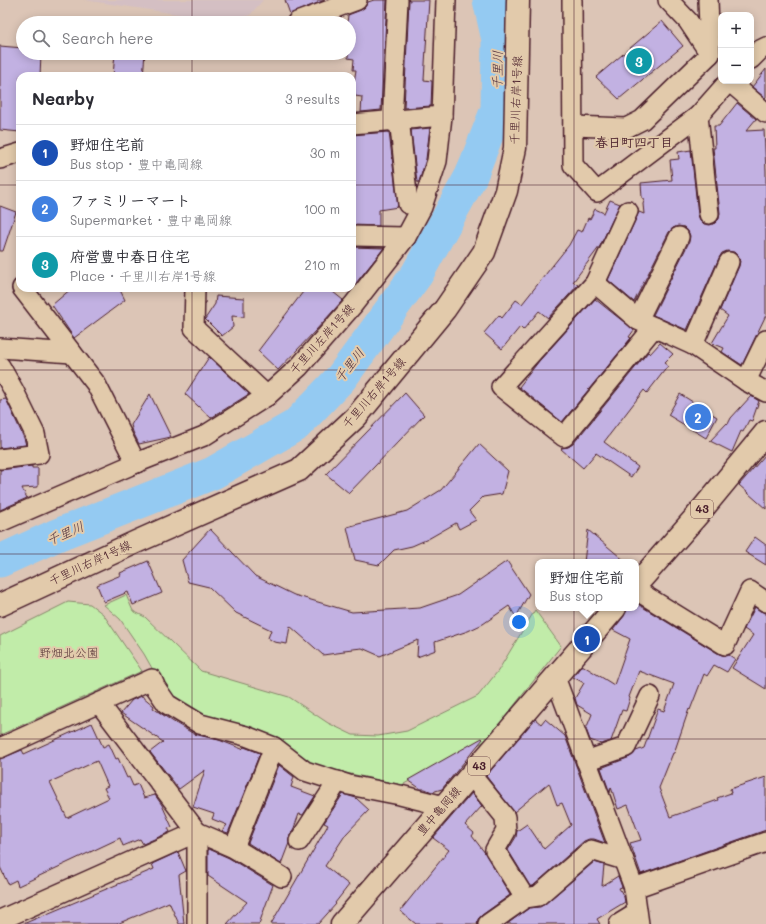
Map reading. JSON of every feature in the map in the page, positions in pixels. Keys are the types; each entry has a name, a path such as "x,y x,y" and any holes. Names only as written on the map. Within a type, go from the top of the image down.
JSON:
{"street":[{"path":"307,16 325,5 357,0"},
{"path":"392,120 398,0"},
{"name":"千里川左岸1号線","path":"0,522 136,463 204,436 267,396 299,367 353,305 406,237 422,207 437,161 442,116 446,0"},
{"name":"千里川右岸1号線","path":"0,605 136,542 299,470 356,417 445,310 484,252 506,191 514,148 518,0"},
{"path":"572,0 573,165 597,192 698,116 726,84"},
{"path":"668,0 688,21 710,54"},
{"path":"573,126 626,128 642,120 710,54 708,0"},
{"path":"754,56 766,47"},
{"path":"732,84 766,113"},
{"path":"356,124 442,116"},
{"path":"698,116 709,214"},
{"path":"392,120 400,127 408,204"},
{"path":"0,159 16,154"},
{"path":"628,211 595,283 501,387 564,437 646,324 679,237"},
{"path":"356,236 406,237"},
{"path":"694,345 729,262"},
{"path":"595,283 646,324 694,345 746,381 766,392"},
{"path":"25,292 96,384 136,463"},
{"path":"195,292 194,328 267,396"},
{"path":"746,381 766,340"},
{"path":"0,348 72,353"},
{"path":"0,366 7,392 35,434 39,454 0,459"},
{"name":"43","path":"639,582 700,512 766,432"},
{"path":"639,592 725,645 750,591 766,602"},
{"name":"豊中亀岡線","path":"342,924 612,611"},
{"path":"555,677 634,888 638,919 619,924"},
{"path":"0,748 152,679 156,688 167,704 200,724 246,736 274,747 304,772 444,806"},
{"path":"586,760 626,747 649,695"},
{"path":"99,703 197,832 234,848 282,877"},
{"path":"234,848 274,747"},
{"path":"471,775 505,817 506,831 495,850 525,898"},
{"path":"299,841 338,781"},
{"path":"0,920 197,832"},
{"path":"197,832 197,924"},
{"path":"634,888 766,842"},
{"path":"488,924 525,898 538,896 591,850 624,860"}],"shaded area":[{"path":"84,0 263,0 250,15 247,16 190,16"}],"green space":[{"path":"126,595 133,611 145,617 201,671 289,697 328,723 353,735 378,736 407,731 478,696 498,671 535,610 561,646 487,740 402,785 332,770 297,758 195,714 166,693 144,654 120,619 104,605"},
{"name":"野畑北公園","path":"68,602 90,604 103,614 142,671 0,735 0,636"}],"building":[{"path":"285,0 325,0 290,14"},
{"path":"374,0 387,0 381,110 361,112 362,97 356,96 356,70 353,70 354,60 356,60 356,16 348,16 361,10 368,2"},
{"path":"409,0 429,0 424,80 432,81 431,106 404,108"},
{"path":"662,21 683,46 619,99 596,77"},
{"path":"0,46 16,47 16,60 41,60 40,72 16,72 16,132 0,130"},
{"path":"114,60 144,60 143,72 113,72"},
{"path":"766,69 766,97 765,98 752,87"},
{"path":"737,103 756,119 746,131 764,130 766,171 766,315 742,365 722,352 724,348 712,343 728,316 720,310 739,266 740,261 734,252 727,251 722,253 687,330 653,315 689,242 690,236 684,227 678,226 669,232 634,302 608,280 639,212 644,214 643,204 645,199 642,198 641,183 672,180 670,160 679,159 678,152 691,150 698,215 700,220 704,224 710,225 719,219 720,213 713,148 715,148 714,126 719,126"},
{"path":"430,128 426,159 419,182 417,182 411,130"},
{"path":"389,132 398,207 379,210 379,226 356,225 356,135"},
{"path":"610,200 620,204 600,246 573,282 578,285 548,318 539,311 523,330 520,327 502,349 484,333 499,315 502,318 516,300 522,304 569,245 577,230 582,232 588,218 590,219 595,209 604,213"},
{"path":"0,206 16,212 3,251 0,251"},
{"path":"356,247 384,248 356,283"},
{"path":"67,292 121,292 125,300 74,338 52,305"},
{"path":"303,292 333,292 343,300 278,370 258,351"},
{"path":"216,296 244,298 244,317 232,316 233,327 222,336 205,319 215,304"},
{"path":"595,299 634,330 629,337 631,338 562,422 519,387 539,361"},
{"path":"660,343 673,354 664,363 668,366 647,393 644,390 604,442 638,467 631,477 596,453 583,468 561,449 573,444 648,352 650,354"},
{"path":"209,357 249,394 211,418 185,394"},
{"path":"405,393 424,415 349,493 326,474"},
{"path":"150,394 171,437 139,444 131,425"},
{"path":"680,394 717,417 706,438 668,415"},
{"path":"751,396 759,401 752,421 749,420 743,432 741,431 732,452 710,441 727,423 728,424 731,418"},
{"path":"6,399 26,445 0,448 0,400"},
{"path":"479,444 508,471 502,494 483,497 469,511 476,520 459,529 456,523 428,539 412,546 394,550 379,565 355,560 347,527 407,511 441,490"},
{"path":"766,454 766,509 739,485"},
{"path":"32,466 32,468 38,468 38,487 22,488 27,498 0,510 0,470"},
{"path":"210,529 255,576 294,595 352,612 420,608 458,595 507,561 529,594 516,617 509,606 483,624 468,631 435,642 436,650 417,657 418,640 380,656 362,648 344,650 344,652 323,655 290,626 287,644 274,642 268,638 271,630 236,613 209,587 188,582 182,560"},
{"path":"588,530 622,559 584,559"},
{"path":"755,537 766,545 766,565 745,552"},
{"path":"148,561 162,593 133,605 128,592 104,602 97,585"},
{"path":"639,605 719,654 725,656 729,655 735,659 727,672 714,665 707,676 704,674 690,710 689,709 674,753 659,788 670,817 718,800 717,798 731,793 730,789 766,777 766,830 641,874 630,843 641,840 628,805 618,809 611,787 610,793 601,768 630,757 636,751 644,748 658,709 664,711 674,684 639,671 629,697 626,711 622,710 611,741 601,744 590,740 586,729 592,714 577,705 575,698 584,683 573,677 582,665 614,685 630,639 613,630 624,616 626,611 639,611"},
{"path":"755,607 766,613 766,689 732,668 753,635 744,629"},
{"path":"142,696 154,706 153,708 194,734 219,740 242,749 244,747 260,753 228,833 222,831 227,825 212,819 214,814 193,807 205,770 179,789 150,752 163,742 121,713 132,700"},
{"path":"535,719 541,724 545,719 565,736 605,843 594,839 584,841 533,886 530,886 508,850 516,837 517,831 527,824 544,849 571,825 562,803 557,805 549,783 514,812 486,776"},
{"path":"92,723 103,747 109,744 116,759 118,758 127,778 129,777 133,786 138,784 144,798 155,795 162,805 172,827 168,828 170,832 143,844 140,839 123,846 120,838 18,886 16,880 8,884 0,867 0,759 22,750 24,754","holes":["97,761 108,786 104,788 109,798 67,818 50,782"]},
{"path":"482,738 483,739 442,789 432,792 421,789 408,780"},
{"path":"279,765 294,777 291,787 315,796 303,815 299,814 290,835 289,843 281,864 248,843"},
{"path":"472,793 482,806 465,825 474,833 472,836 485,853 510,895 482,915 478,919 477,924 416,924 400,911 449,850 433,838"},
{"path":"343,794 356,798 369,810 346,834 325,866 349,885 335,903 336,904 318,924 271,924 328,825 324,823"},
{"path":"209,849 229,858 273,885 259,924 227,924 247,902 208,876"},
{"path":"178,852 186,871 179,875 184,924 179,924 169,902 117,924 23,924 154,869 152,864"},
{"path":"594,862 604,865 602,886 618,876 622,887 619,888 625,902 597,919 600,924 507,924 529,908 540,907 545,904"}],"waterway":[{"name":"千里川","path":"0,561 57,535 213,473 296,425 341,378 417,274 471,176 497,109 498,40 489,0"}],"place":[{"name":"府営豊中春日住宅","path":"639,61"},
{"name":"ファミリーマート","path":"698,417"},
{"name":"野畑住宅前","path":"587,639"}],"district":[{"name":"春日町四丁目","path":"634,142"}]}
